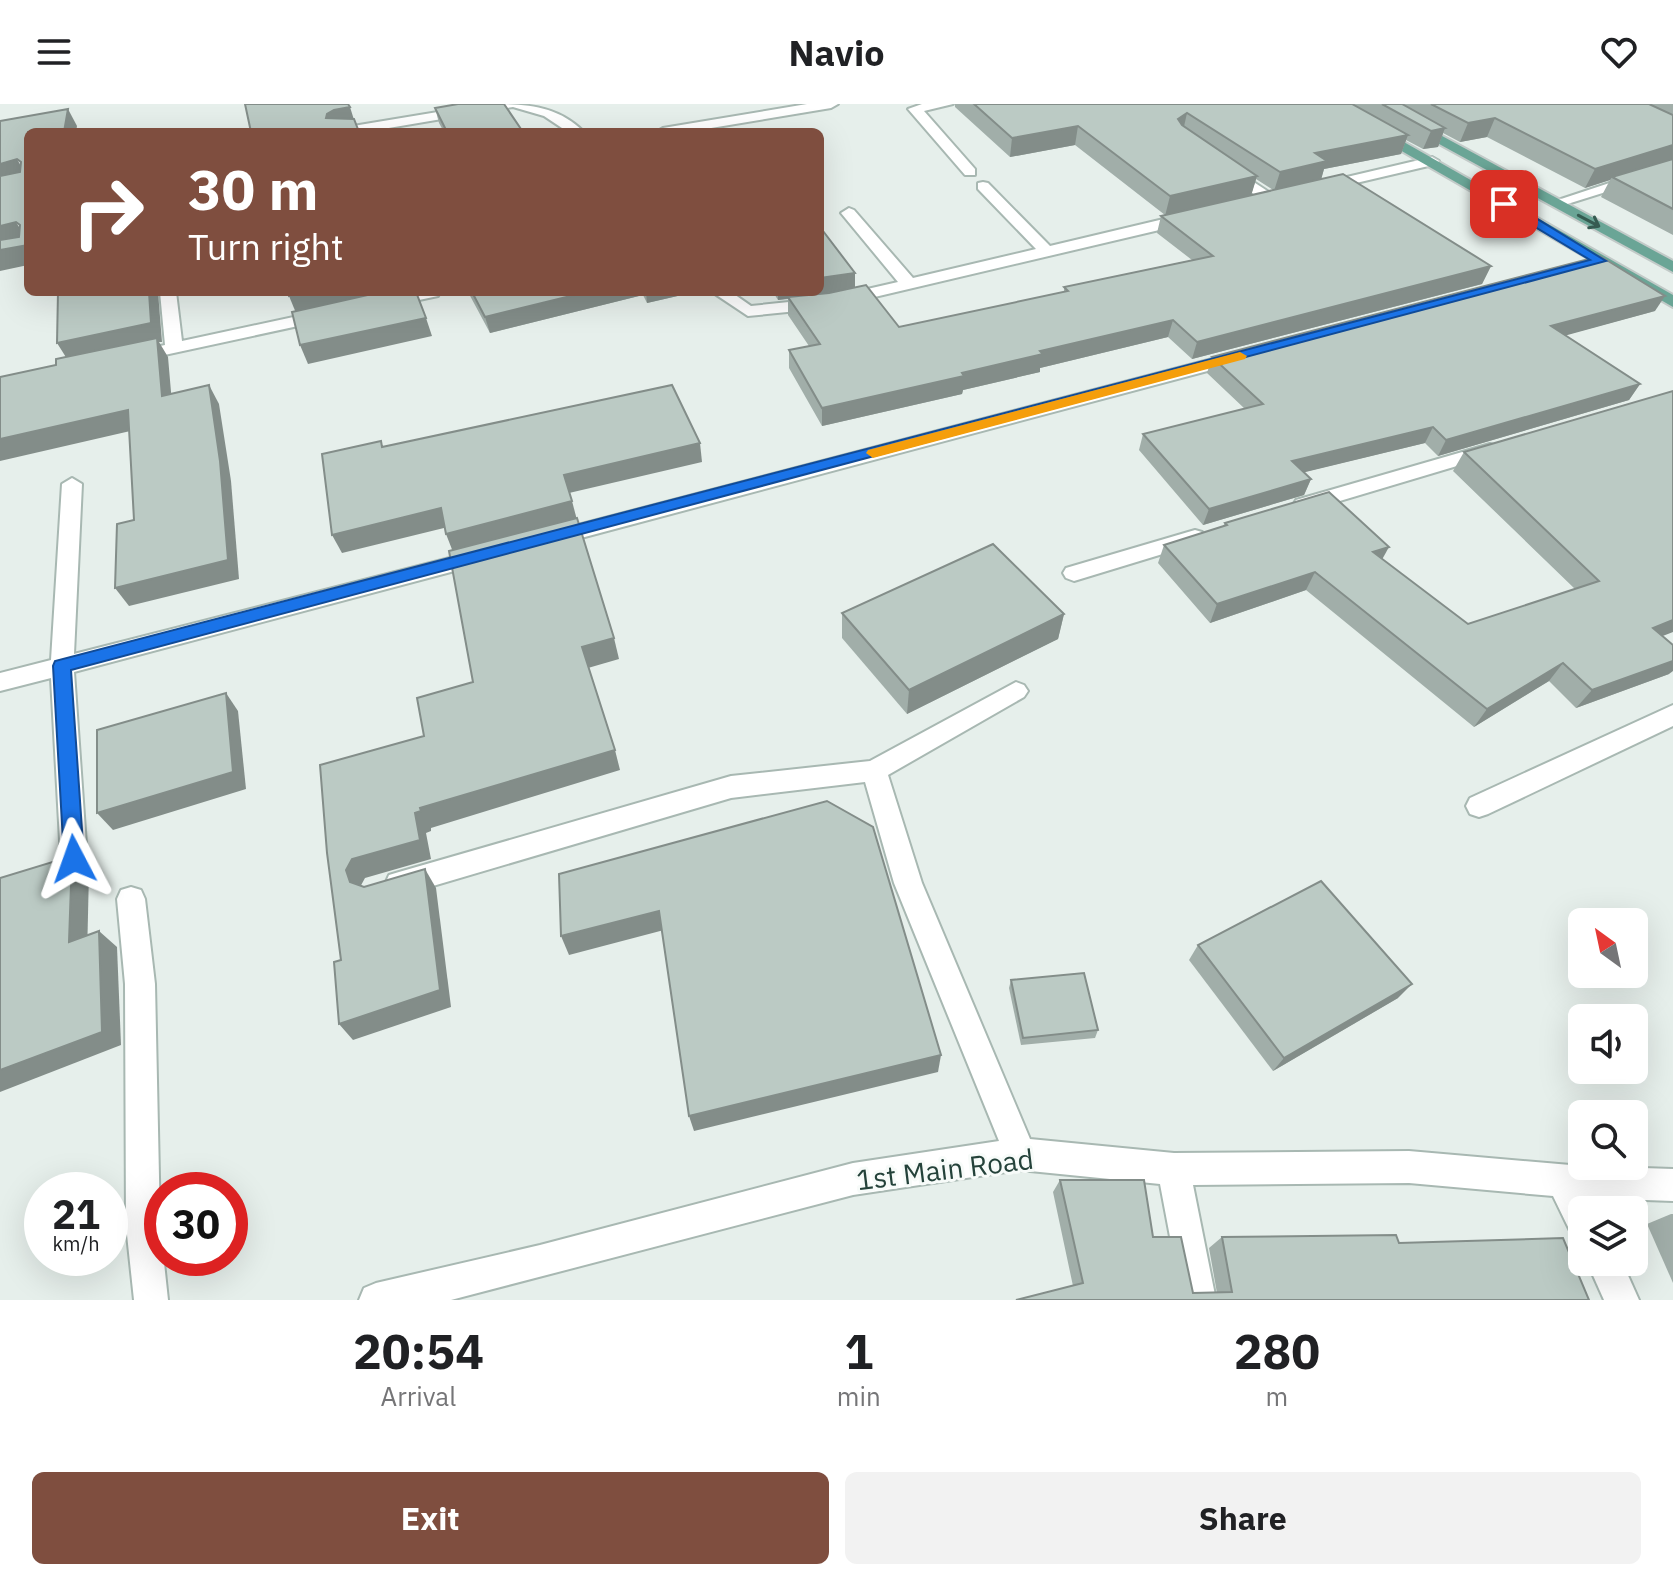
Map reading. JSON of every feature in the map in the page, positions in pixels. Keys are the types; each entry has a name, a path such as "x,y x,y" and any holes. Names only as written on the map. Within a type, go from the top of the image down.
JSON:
{"main road":[{"path":"1327,104 1432,161 1673,302"},
{"path":"1373,104 1673,267"}],"street":[{"path":"365,128 510,104"},
{"path":"516,104 549,113 571,128"},
{"path":"687,128 831,104"},
{"path":"946,104 915,109 970,172"},
{"path":"1208,156 1278,197 1432,161"},
{"path":"1556,203 1673,166"},
{"path":"983,186 1046,251"},
{"path":"849,213 909,284"},
{"path":"726,296 748,311 828,303 1210,213"},
{"path":"1570,269 1600,261"},
{"path":"168,296 174,348"},
{"path":"371,305 413,296"},
{"path":"121,360 341,312"},
{"path":"531,544 1264,350"},
{"path":"1284,511 1508,445"},
{"path":"72,484 62,666 74,859"},
{"path":"1074,573 1209,533"},
{"path":"0,682 500,552"},
{"path":"376,890 731,787 874,771 1016,691"},
{"path":"1479,806 1673,715"},
{"path":"874,771 908,883 1020,1154"},
{"path":"131,899 140,984 143,1225 151,1300"},
{"name":"1st Main Road","path":"376,1300 540,1262 853,1179 1020,1154 1174,1169 1409,1167 1563,1180 1673,1185"},
{"path":"1174,1169 1199,1300"},
{"path":"1563,1180 1571,1196"},
{"path":"1611,1276 1622,1300"}],"building":[{"path":"245,104 348,104 350,107 334,110 326,118 354,119 357,128 250,128"},
{"path":"458,104 504,104 520,128 445,128 435,108"},
{"path":"974,104 1352,104 1408,135 1315,153 1327,161 1280,172 1187,113 1178,119 1182,125 1257,176 1170,196 1078,126 1012,138"},
{"path":"1382,104 1402,104 1445,128 1431,131"},
{"path":"1431,104 1649,104 1673,115 1673,145 1595,169 1495,118 1468,123"},
{"path":"68,109 65,128 24,128 24,246 0,250 0,240 19,237 20,225 16,222 0,226 0,176 20,172 21,162 17,159 0,164 0,121"},
{"path":"1673,159 1673,209 1612,177"},
{"path":"1343,174 1491,266 1197,342 1173,320 1040,351 1043,354 962,373 964,376 822,408 789,350 820,344 788,297 824,296 824,293 866,285 899,327 1068,291 1064,287 1213,256 1161,216"},
{"path":"824,232 855,273 824,277"},
{"path":"1600,256 1665,296 1551,326 1640,384 1446,440 1433,427 1292,461 1311,479 1209,509 1143,434 1263,404 1212,357"},
{"path":"58,296 149,296 151,323 57,343"},
{"path":"363,296 418,296 426,318 300,345 292,312"},
{"path":"474,296 571,296 485,317"},
{"path":"157,338 162,396 209,385 220,461 228,560 115,588 117,524 134,520 128,410 0,439 0,377 56,365 56,359"},
{"path":"672,385 700,443 564,475 572,501 446,534 441,508 332,535 322,454 381,441 382,447"},
{"path":"1673,391 1673,620 1653,628 1673,645 1673,661 1592,690 1563,663 1487,709 1315,572 1217,604 1164,545 1329,492 1389,547 1373,552 1468,624 1599,581 1464,452"},
{"path":"577,518 614,638 582,647 615,750 420,808 421,811 415,813 420,840 352,859 346,870 350,882 364,887 425,869 440,990 339,1024 334,962 341,960 327,853 320,765 424,736 417,698 473,682 449,551"},
{"path":"993,544 1064,614 909,690 842,613"},
{"path":"226,693 233,772 97,813 97,730"},
{"path":"827,801 873,827 941,1055 689,1116 659,911 561,936 559,874"},
{"path":"72,856 69,942 99,931 102,1032 0,1070 0,878"},
{"path":"1321,881 1412,984 1284,1058 1198,945"},
{"path":"1084,973 1098,1030 1023,1038 1011,980"},
{"path":"1060,1180 1144,1180 1153,1237 1181,1237 1193,1293 1232,1292 1222,1237 1396,1235 1399,1243 1563,1238 1568,1250 1568,1276 1579,1276 1589,1300 1016,1300 1083,1283"}],"slow traffic":[{"path":"873,453 1240,356"}],"route":[{"path":"74,859 62,666 1600,261 1504,204"}]}
